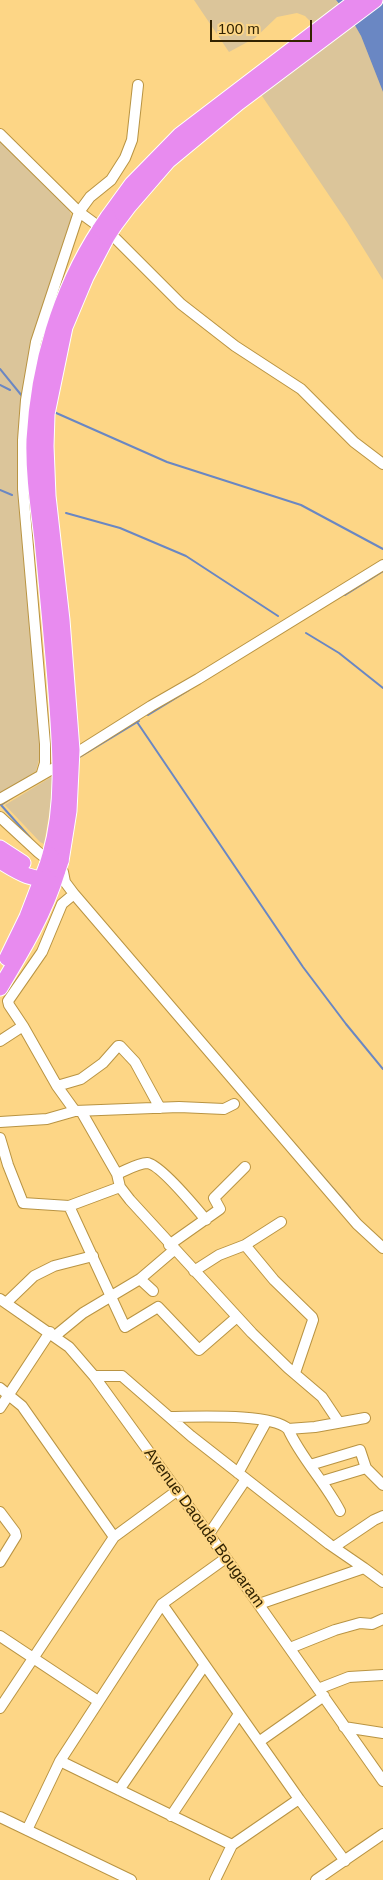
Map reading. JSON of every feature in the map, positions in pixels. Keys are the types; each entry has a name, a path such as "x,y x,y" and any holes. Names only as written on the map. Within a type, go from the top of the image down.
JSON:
{"highway":[{"path":"235,98 357,0"},
{"path":"0,988 39,921 52,888 51,867 60,798 61,759 45,515 34,442 43,406 52,334 67,291 82,259 107,227 119,200 148,166 180,135 375,0"},
{"path":"0,848 28,866 51,867"},
{"path":"0,861 24,875 31,886 33,902"},
{"path":"24,875 51,867"},
{"path":"0,969 51,867"}],"street":[{"path":"42,773 45,763 45,744 23,490 23,440 26,400 36,342 79,212 90,196 110,180 125,158 132,140 138,85"},
{"path":"0,134 79,212 116,239 148,273 195,316 235,346 309,395 354,442 383,464"},
{"path":"78,752 383,566"},
{"path":"0,799 42,773 54,768"},
{"path":"0,817 62,872 74,894 357,1224 383,1248"},
{"path":"74,894 62,904 42,952 8,1001 9,1005 57,1086 78,1111 117,1174 120,1187 130,1200 237,1317 295,1373 322,1396 338,1421"},
{"path":"0,1041 23,1026"},
{"path":"57,1086 82,1079 103,1063 120,1046 135,1062 160,1108"},
{"path":"0,1122 47,1119 78,1111 160,1108 224,1109 234,1104"},
{"path":"0,1138 23,1203 69,1206 120,1187"},
{"path":"117,1174 144,1163 151,1164 171,1180 206,1220"},
{"path":"0,1408 52,1334 140,1279 172,1247 220,1209 214,1198 245,1167"},
{"path":"69,1206 125,1327 158,1307 199,1350 237,1317"},
{"path":"194,1271 219,1255 245,1245 281,1222"},
{"path":"245,1245 274,1280 311,1314 313,1320 295,1373"},
{"path":"3,1301 34,1276 54,1266 93,1256"},
{"path":"140,1279 153,1291"},
{"name":"Avenue Daouda Bougaram","path":"3,1301 69,1347 94,1376 178,1490 383,1782"},
{"path":"94,1376 122,1376 191,1436 334,1547 383,1582"},
{"path":"0,1388 10,1394 22,1406 114,1537"},
{"path":"170,1417 244,1417 285,1426 310,1465 323,1481 340,1511"},
{"path":"288,1429 316,1427 338,1421 365,1418"},
{"path":"209,1534 242,1476 266,1422"},
{"path":"310,1465 361,1450 366,1468 383,1485"},
{"path":"323,1481 366,1468"},
{"path":"0,1708 114,1537 178,1490"},
{"path":"0,1512 16,1536 0,1562"},
{"path":"334,1547 383,1516"},
{"path":"27,1830 60,1761 162,1604 226,1558"},
{"path":"259,1604 364,1568"},
{"path":"162,1604 299,1799 346,1861"},
{"path":"290,1648 335,1630 360,1623 372,1624 383,1619"},
{"path":"0,1636 98,1701"},
{"path":"119,1790 204,1666"},
{"path":"260,1741 321,1693 349,1677 383,1675"},
{"path":"171,1816 239,1714"},
{"path":"344,1727 383,1733"},
{"path":"60,1761 232,1845"},
{"path":"215,1880 232,1845 299,1799"},
{"path":"0,1817 131,1880"},
{"path":"316,1880 383,1834"}],"shaded area":[{"path":"194,0 336,0 339,5 315,26 305,16 297,13 277,17 255,38 229,52"},
{"path":"353,22 361,36 383,92 383,280 347,222 260,93"},
{"path":"0,138 68,206 73,221 23,392 41,752 36,771 0,796"},
{"path":"56,774 44,844 5,805"}],"water":[{"path":"336,0 383,0 383,92 361,36"}],"waterway":[{"path":"0,369 22,396"},
{"path":"0,385 10,390"},
{"path":"54,412 167,462 301,505 383,549"},
{"path":"0,490 12,495"},
{"path":"66,513 120,528 186,556 278,616"},
{"path":"345,595 383,571"},
{"path":"306,633 339,653 383,688"},
{"path":"148,715 189,690"},
{"path":"78,758 139,721"},
{"path":"137,722 303,967 383,1069"},
{"path":"13,797 1,805 34,842"},
{"path":"291,1140 350,1208"}]}
